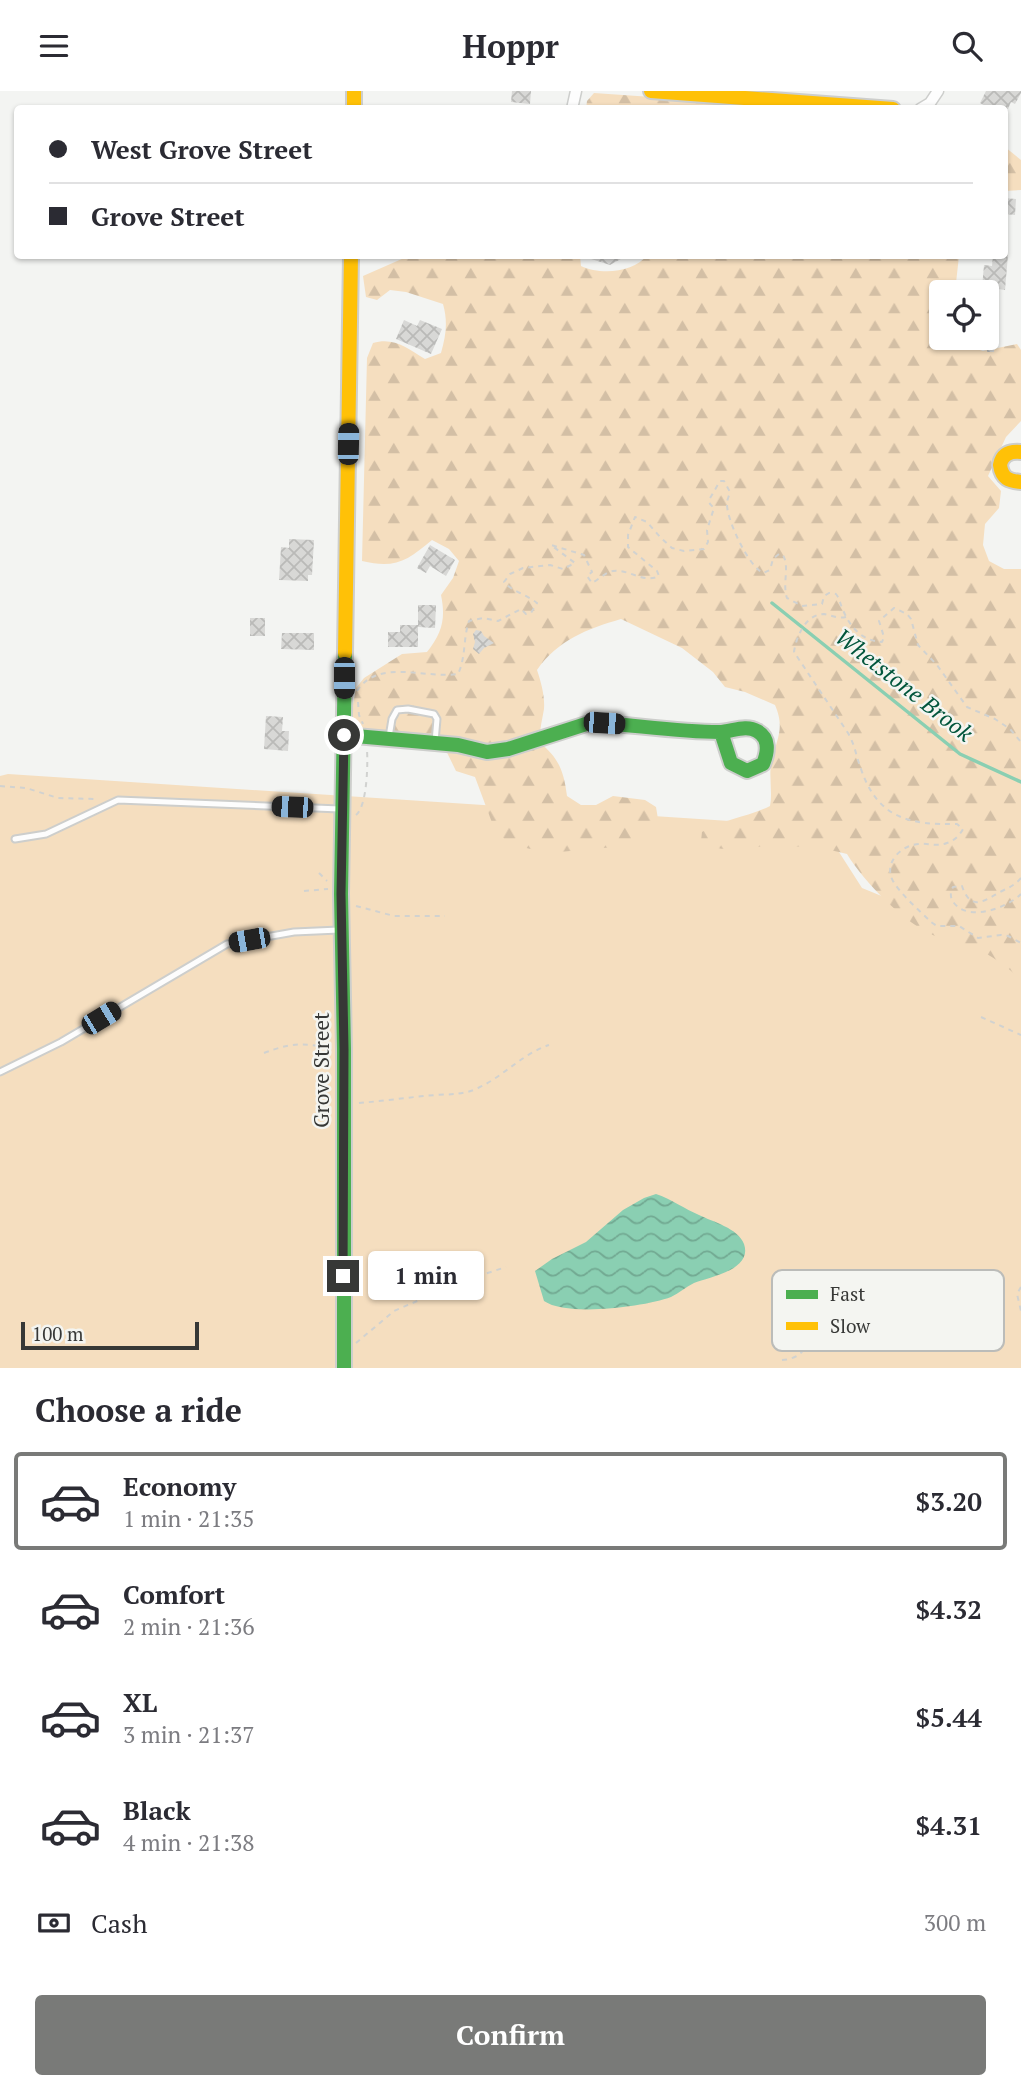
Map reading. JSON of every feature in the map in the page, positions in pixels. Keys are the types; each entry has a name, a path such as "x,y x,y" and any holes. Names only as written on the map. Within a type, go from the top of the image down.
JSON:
{"main road":[{"path":"650,91 839,105"},
{"name":"Grove Street","path":"344,1368 341,894 351,259"},
{"path":"1021,452 1010,451 999,463 1001,474 1009,481 1021,482"},
{"path":"344,735 458,745 487,752 508,749 586,724 721,732"}],"street":[{"path":"927,105 937,91"}],"lane":[{"path":"388,740 392,719 397,710 408,709 434,714 437,719 435,743"},
{"path":"15,839 46,834 118,800 342,810"},
{"path":"0,1072 61,1042 227,944 294,932 342,930"}],"path":[{"path":"342,810 354,817 361,811 364,803 367,758 356,696 364,681 381,672 444,676 458,674 464,662 469,621 482,618 498,621 521,610 526,614 531,613 537,603 520,590 508,588 504,582 513,572 544,565 563,569 575,563 551,545 584,555 592,572 587,576 592,583 611,571 631,573 645,580 659,576 643,557 628,547 626,541 635,517 647,521 672,548 684,551 704,549 708,542 707,530 714,508 709,500 720,481 724,481 730,492 727,504 732,523 756,570 763,573 770,570 773,559 779,554 783,555 787,562 784,587 787,598 802,606 822,604 824,596 829,593 836,594 858,633 871,642 882,642 884,637 879,621 894,608 907,614 918,645 937,665 967,707 996,719 1010,729 1021,742"},
{"path":"847,617 838,618 826,614 808,621 796,638 794,652 852,740 861,769 879,802 904,819 934,824 957,824 963,829 960,835 947,843 918,844 904,849 892,859 890,866 893,881 937,926 959,926 978,938 1008,936 1021,943"},
{"path":"0,786 26,788 58,798 118,800"},
{"path":"1021,878 1011,888 984,903 977,903 965,895 962,886 953,887 951,892 952,901 965,912 973,913 995,909 1015,900 1021,894"},
{"path":"304,891 329,889 341,894 354,905 394,916 445,916"},
{"path":"981,1017 1021,1035"},
{"path":"264,1053 285,1045 298,1044 312,1044 344,1052"},
{"path":"344,1103 462,1095 500,1075 532,1051 548,1045"},
{"path":"370,1333 394,1311 466,1280 506,1267"},
{"path":"466,1280 473,1270"},
{"path":"1021,1287 1017,1294 1021,1311"},
{"path":"782,1360 794,1359 804,1351"}],"green space":[{"path":"594,93 768,105 586,105"},
{"path":"1008,149 1021,160 1021,190 1008,191"},
{"path":"402,259 580,259 581,266 589,269 616,271 634,266 643,259 959,259 956,280 929,280 929,350 999,350 999,348 1017,344 1021,350 1021,421 1006,437 988,476 1001,491 999,508 985,524 983,545 989,561 1004,569 1021,569 1021,980 986,953 935,936 911,922 874,889 847,854 790,846 726,849 709,846 701,841 702,832 770,806 771,766 780,727 778,713 775,705 725,687 713,672 682,648 621,619 596,627 564,643 537,670 544,704 540,743 560,766 567,796 581,805 596,805 613,796 645,800 656,807 659,825 654,836 636,845 548,853 509,844 494,828 475,777 456,771 437,732 393,741 381,740 361,726 351,715 356,688 364,678 402,654 427,652 443,619 441,595 453,578 459,561 449,549 432,540 400,561 383,564 362,561 367,358 373,343 387,341 425,359 441,353 446,323 443,304 406,292 390,290 377,300 366,297 363,276"},
{"path":"8,774 823,827 862,888 1021,953 1021,1368 0,1368 0,776"}],"water":[{"path":"656,1194 725,1226 736,1234 744,1244 745,1253 742,1260 728,1271 694,1283 659,1301 606,1309 570,1309 544,1301 535,1271 586,1242 623,1210"}],"building":[{"path":"512,91 531,91 530,104 511,102"},
{"path":"986,91 1021,91 1015,104 1011,102 1008,109 1008,105 980,103"},
{"path":"1008,198 1016,199 1015,215 1008,214"},
{"path":"591,259 621,259 610,265"},
{"path":"993,259 1008,259 1005,290 999,289 999,280 983,280 984,265 992,266"},
{"path":"404,320 417,326 420,320 442,329 431,354 396,339"},
{"path":"289,539 314,540 312,575 308,575 308,581 279,580 281,547 289,548"},
{"path":"430,545 455,560 446,576 430,566 426,573 417,568"},
{"path":"418,605 436,605 435,628 418,627 418,647 388,647 388,632 400,632 400,625 418,625"},
{"path":"250,618 265,618 265,636 250,636"},
{"path":"476,630 481,631 494,643 479,654 473,649 473,634"},
{"path":"282,633 314,633 314,650 281,649"},
{"path":"266,716 283,717 282,731 289,731 288,751 264,749"}],"waterway":[{"name":"Whetstone Brook","path":"772,603 960,754 1021,782"}],"traffic: fast":[{"path":"344,1368 341,894 345,653"},
{"path":"344,735 458,745 487,752 508,749 586,724 604,723 705,732 748,728 761,734 766,741 767,750 763,764 747,771 731,763 721,732"}],"traffic: slow":[{"path":"354,91 354,105"},
{"path":"651,91 839,105"},
{"path":"345,653 351,259"},
{"path":"1021,452 1007,454 1000,465 1007,478 1021,482"}],"route":[{"path":"343,1276 344,1049 341,894 344,735"}]}
